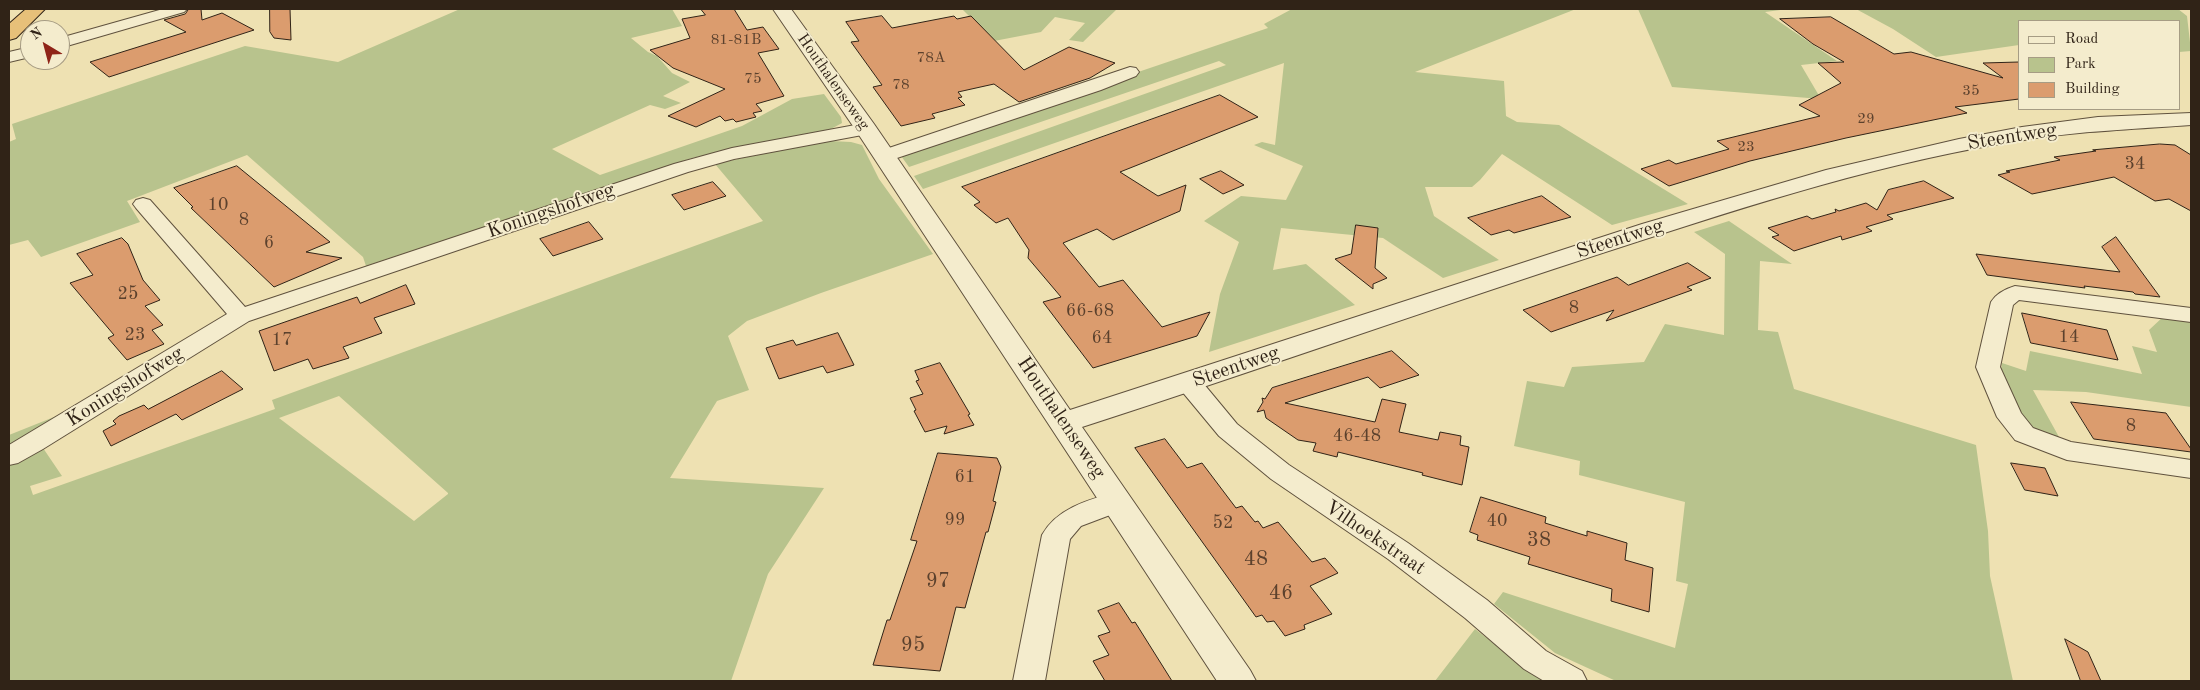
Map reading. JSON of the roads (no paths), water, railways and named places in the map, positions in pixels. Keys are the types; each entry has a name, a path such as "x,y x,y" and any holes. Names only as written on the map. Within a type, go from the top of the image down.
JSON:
{"highway":[{"path":"9,34 36,9"}],"street":[{"path":"70,32 179,9"},
{"path":"70,40 179,9"},
{"name":"Houthalenseweg","path":"782,9 866,129 1237,681"},
{"path":"884,156 1095,86 1130,72"},
{"name":"Steentweg","path":"1064,422 1188,383 1661,226 1794,185 1880,162 1952,146 2087,125 2191,119"},
{"name":"Koningshofweg","path":"9,456 34,443 241,316 680,168 732,154 866,129"},
{"path":"143,204 241,316"},
{"path":"2191,314 2015,293 2007,296 2002,302 1988,367 2010,417 2024,434 2067,451 2191,469"},
{"name":"Vilhoekstraat","path":"1188,383 1228,430 1280,472 1398,551 1476,609 1534,660 1571,681"},
{"path":"1029,681 1056,535 1070,519 1116,502"}]}
